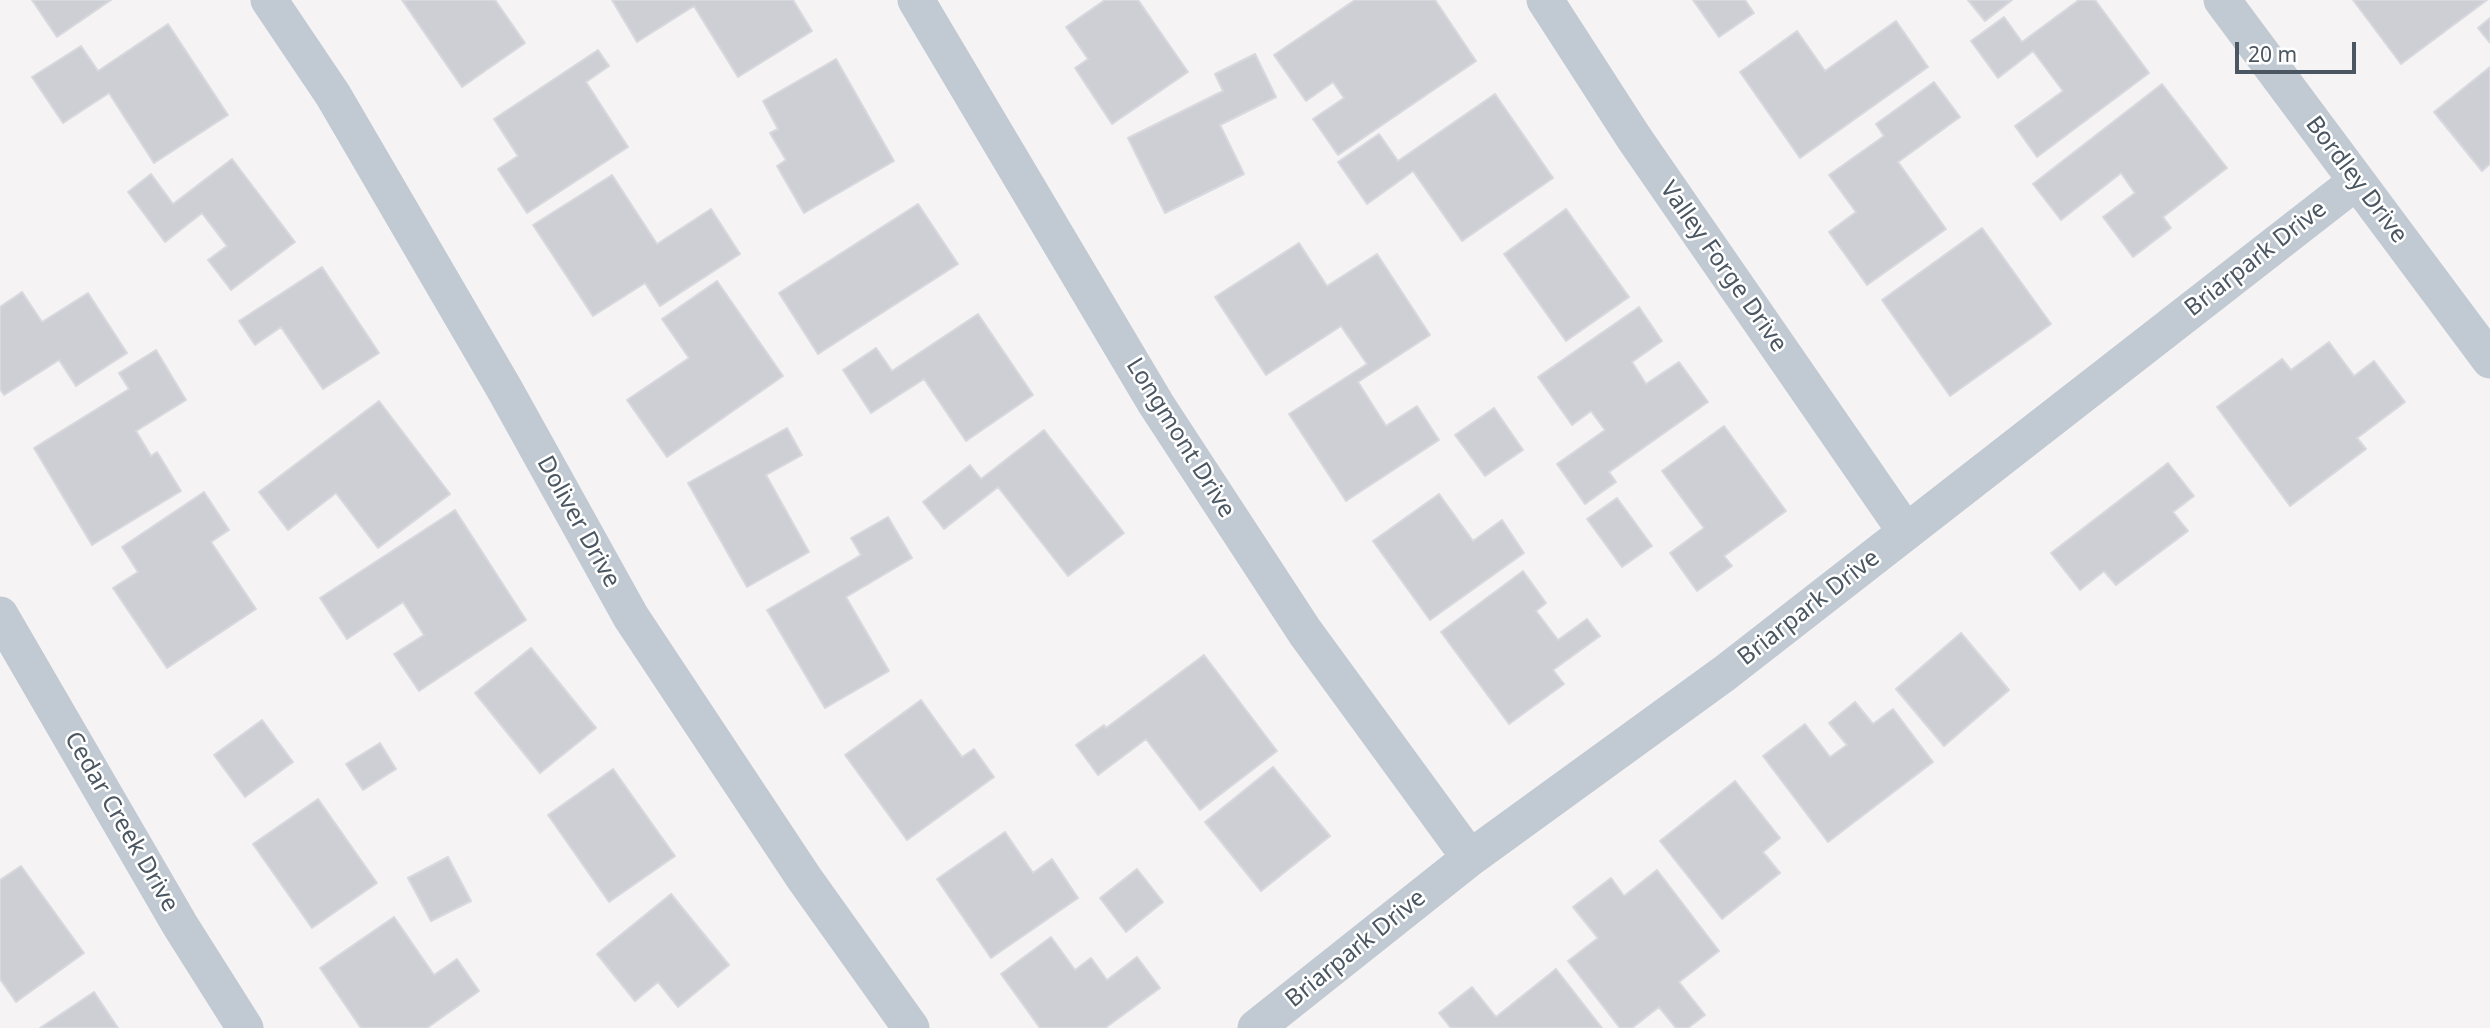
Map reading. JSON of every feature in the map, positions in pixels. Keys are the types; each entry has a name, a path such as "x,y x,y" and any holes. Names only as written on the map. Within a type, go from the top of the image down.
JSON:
{"street":[{"name":"Doliver Drive","path":"269,0 340,107 505,390 631,617 804,878 911,1028"},
{"name":"Longmont Drive","path":"916,0 1156,404 1305,632 1470,858"},
{"name":"Valley Forge Drive","path":"1545,0 1634,138 1906,532"},
{"name":"Bordley Drive","path":"2222,0 2490,360"},
{"name":"Briarpark Drive","path":"1256,1028 1470,858 1725,673 2357,181"},
{"name":"Cedar Creek Drive","path":"0,615 180,925 245,1028"}],"building":[{"path":"32,0 111,0 57,37"},
{"path":"402,0 495,0 525,43 462,87"},
{"path":"612,0 793,0 812,31 738,77 694,6 637,42"},
{"path":"1105,0 1138,0 1188,72 1112,124 1075,68 1088,59 1066,27"},
{"path":"1355,0 1435,0 1476,61 1338,155 1313,119 1344,98 1333,82 1306,101 1274,55"},
{"path":"1693,0 1745,0 1754,13 1719,37"},
{"path":"1968,0 2012,0 1985,21"},
{"path":"2079,0 2095,0 2149,73 2037,157 2015,126 2063,91 2033,51 1998,78 1971,41 2004,17 2022,42"},
{"path":"2353,0 2487,0 2401,64"},
{"path":"2490,18 2490,43 2478,28"},
{"path":"1896,21 1928,67 1800,158 1740,72 1797,31 1825,71"},
{"path":"168,24 228,115 154,163 109,93 63,123 32,77 81,46 98,71"},
{"path":"598,50 609,66 586,82 628,147 527,213 498,169 518,156 494,119"},
{"path":"1255,54 1276,97 1220,125 1244,174 1165,213 1128,138 1223,91 1215,74"},
{"path":"836,59 894,161 804,213 777,166 786,160 770,133 778,129 763,101"},
{"path":"2490,67 2490,164 2482,171 2434,112"},
{"path":"1934,82 1960,117 1898,162 1946,229 1867,285 1829,232 1856,212 1829,175 1884,136 1876,124"},
{"path":"2162,84 2227,168 2163,217 2171,228 2133,257 2103,217 2135,193 2121,173 2061,220 2033,184"},
{"path":"1495,94 1553,178 1462,241 1413,171 1367,204 1338,162 1379,134 1398,161"},
{"path":"232,159 295,242 231,290 208,260 227,246 202,213 165,242 128,192 151,174 173,204"},
{"path":"612,175 657,244 711,209 740,254 660,306 645,283 593,316 533,225"},
{"path":"918,204 958,264 818,354 779,293"},
{"path":"1566,209 1629,297 1566,341 1504,254"},
{"path":"1982,228 2051,324 1950,396 1882,300"},
{"path":"1299,243 1327,286 1377,254 1430,335 1358,382 1386,426 1417,406 1439,440 1346,501 1289,414 1367,364 1341,326 1266,375 1215,297"},
{"path":"322,267 379,353 323,389 281,327 255,345 239,321"},
{"path":"717,281 783,376 667,457 627,400 689,358 662,319"},
{"path":"22,292 42,322 88,293 127,353 76,386 59,360 4,395 0,389 0,307"},
{"path":"1639,307 1662,341 1632,362 1646,384 1679,362 1708,402 1609,472 1616,482 1585,504 1557,464 1605,430 1591,411 1572,425 1538,377"},
{"path":"978,314 1033,395 966,441 924,379 871,413 843,370 876,348 892,371"},
{"path":"2329,342 2354,376 2374,361 2405,402 2357,438 2366,449 2290,506 2217,407 2282,359 2291,370"},
{"path":"156,350 186,400 136,431 151,456 157,452 181,491 92,545 34,448 129,389 119,373"},
{"path":"379,401 450,494 378,548 336,493 288,530 259,492"},
{"path":"1494,408 1523,450 1485,476 1455,435"},
{"path":"1724,426 1786,511 1724,556 1732,566 1697,591 1670,553 1704,528 1662,471"},
{"path":"787,428 802,455 766,475 809,552 747,587 688,483"},
{"path":"1044,430 1124,533 1068,576 998,487 944,529 923,502 970,465 981,479"},
{"path":"2168,463 2194,496 2173,512 2188,531 2116,585 2104,571 2080,590 2051,553"},
{"path":"204,492 229,530 211,542 256,609 167,668 113,588 138,572 122,547"},
{"path":"1439,494 1473,541 1502,520 1524,553 1430,620 1373,541"},
{"path":"1617,498 1652,546 1622,567 1587,519"},
{"path":"455,510 526,620 419,691 394,654 424,635 403,602 347,639 320,598"},
{"path":"888,517 912,558 846,597 889,671 825,708 767,610 861,555 851,538"},
{"path":"1523,571 1546,603 1536,611 1558,640 1587,619 1600,636 1553,670 1564,684 1509,724 1441,632"},
{"path":"1961,633 2009,690 1944,746 1896,689"},
{"path":"531,648 596,728 540,773 475,693"},
{"path":"1204,655 1277,751 1200,810 1146,739 1098,775 1076,745 1104,725 1106,728"},
{"path":"921,700 962,757 974,749 994,777 907,840 845,755"},
{"path":"1855,702 1873,724 1893,709 1933,762 1828,842 1763,756 1805,724 1830,757 1847,745 1829,723"},
{"path":"262,720 293,762 245,797 214,755"},
{"path":"380,743 396,769 363,790 346,764"},
{"path":"1273,767 1330,836 1261,891 1205,822"},
{"path":"613,769 675,856 609,902 548,815"},
{"path":"1735,781 1780,838 1763,852 1780,873 1722,919 1660,841"},
{"path":"318,799 377,883 312,928 253,844"},
{"path":"1005,832 1033,873 1052,859 1078,898 991,958 937,879"},
{"path":"448,857 471,901 431,921 408,878"},
{"path":"21,866 84,953 16,1002 0,979 0,880"},
{"path":"1137,869 1163,902 1126,932 1100,898"},
{"path":"1657,870 1719,951 1679,982 1705,1015 1688,1028 1676,1028 1659,1007 1632,1028 1620,1028 1568,961 1598,938 1573,907 1611,878 1624,896"},
{"path":"671,894 729,965 678,1007 658,982 635,1001 597,954"},
{"path":"394,917 434,975 457,959 479,991 427,1028 361,1028 320,968"},
{"path":"1051,937 1075,970 1091,958 1107,980 1137,957 1160,988 1105,1028 1040,1028 1001,974"},
{"path":"1556,969 1602,1028 1451,1028 1439,1013 1472,987 1496,1017"},
{"path":"94,992 118,1028 40,1028"}]}
